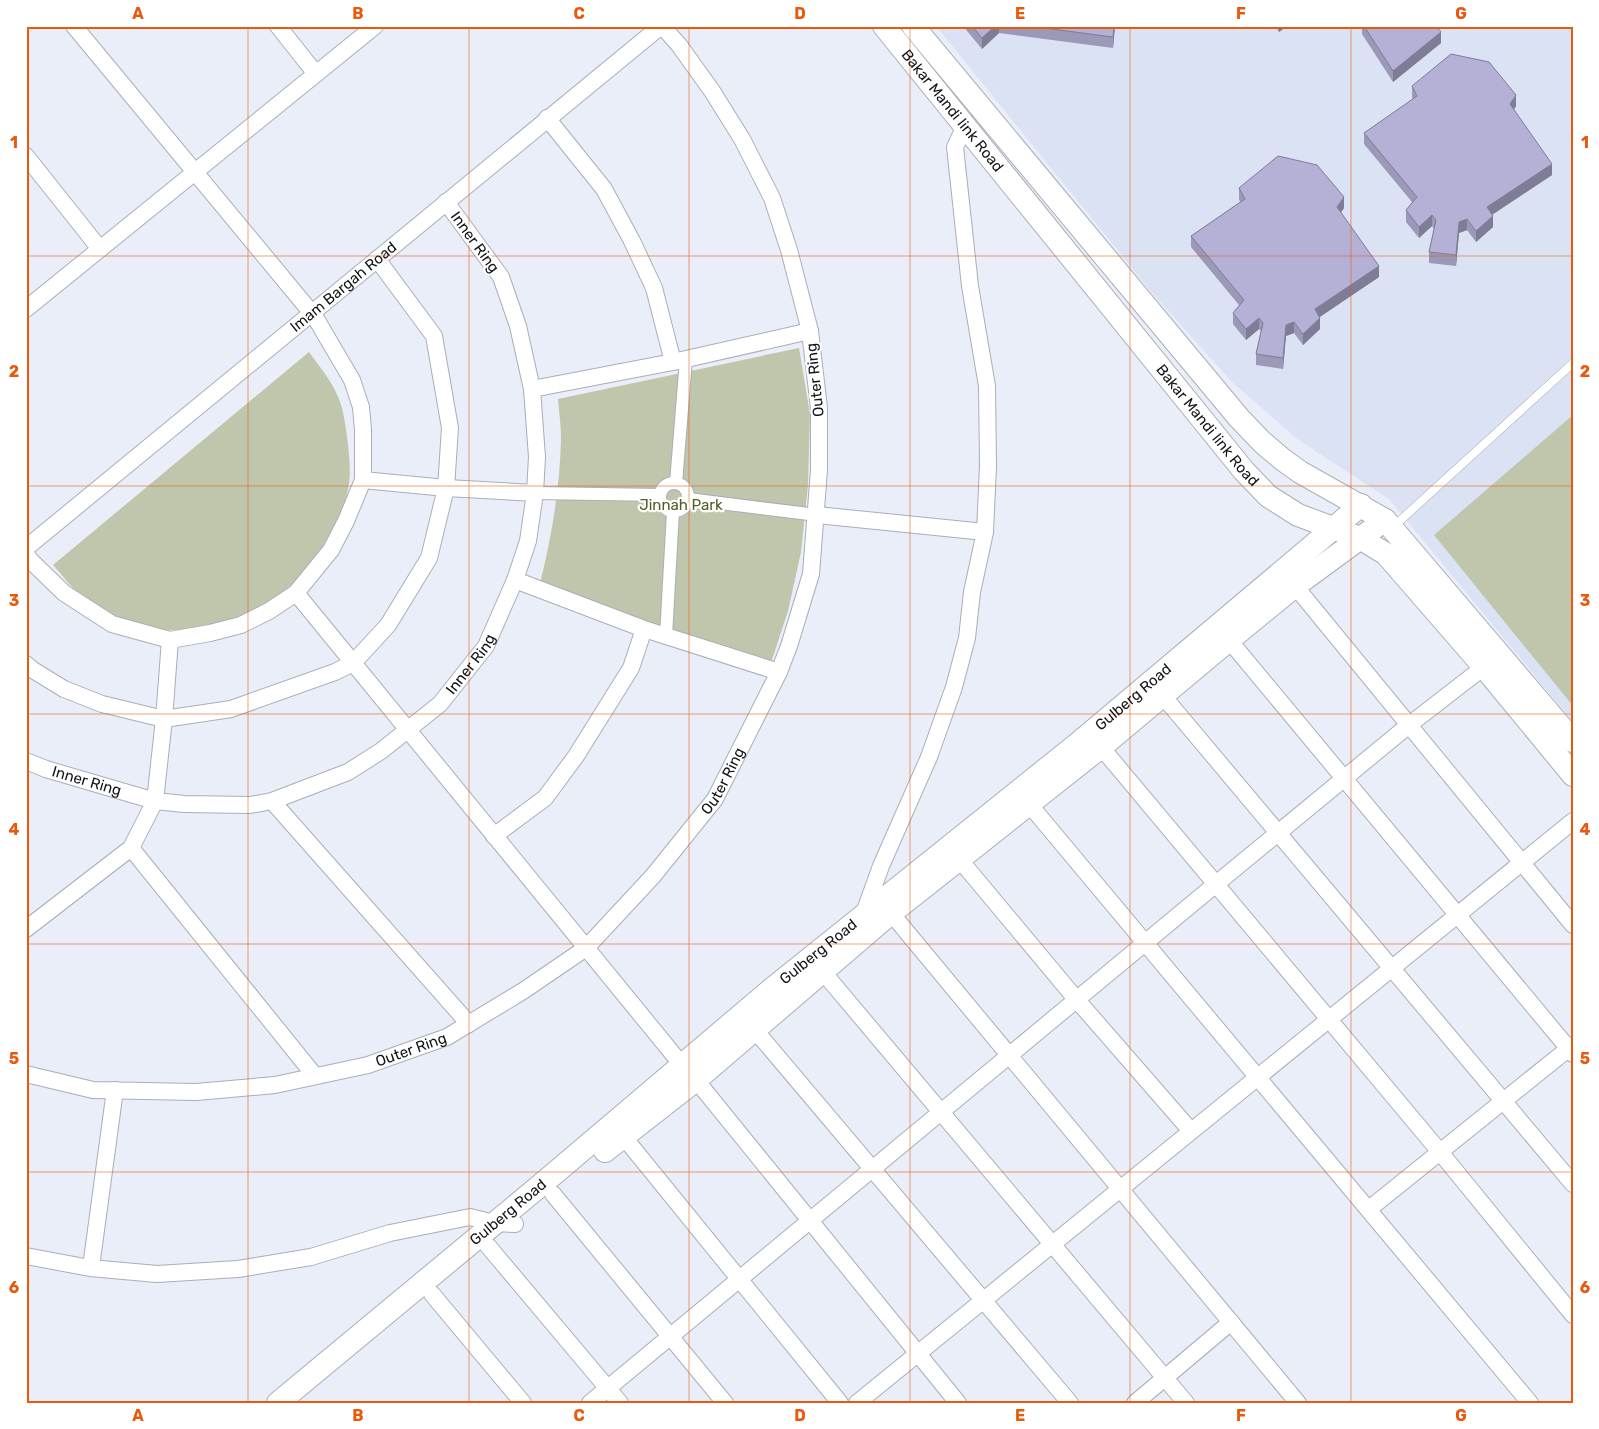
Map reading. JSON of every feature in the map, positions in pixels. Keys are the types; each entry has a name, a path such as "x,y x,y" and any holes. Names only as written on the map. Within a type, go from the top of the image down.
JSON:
{"main road":[{"name":"Bakar Mandi link Road","path":"884,26 1244,471 1268,496 1298,515 1360,538 1386,554 1484,667 1573,775"},
{"name":"Bakar Mandi link Road","path":"913,26 1239,418 1262,442 1300,472 1361,505 1389,524 1573,741"},
{"name":"Gulberg Road","path":"301,1403 488,1246 504,1224 553,1194 623,1136 689,1073 773,988 1081,741 1361,505"},
{"name":"Gulberg Road","path":"278,1403 504,1224 689,1073 754,1029 891,913 1101,747 1295,586 1360,538 1389,524"}],"street":[{"path":"26,554 64,593 112,624 170,640 210,633 241,625 269,611 296,593 331,550 346,521 363,480 361,407 352,380 312,314 74,26"},
{"path":"278,26 316,74"},
{"path":"26,309 375,26"},
{"name":"Imam Bargah Road","path":"26,548 661,26"},
{"name":"Outer Ring","path":"26,1074 93,1090 196,1092 275,1085 368,1065 447,1037 586,948 653,876 714,800 779,672 811,574 819,470 819,408 810,331 789,250 772,198 742,140 712,90 679,45 661,26"},
{"path":"547,118 604,189 632,241 654,288 680,360 676,483"},
{"path":"854,945 881,866 929,757 954,687 967,638 972,592 985,532 988,466 987,386 970,286 955,147 965,126"},
{"path":"26,156 100,249"},
{"name":"Inner Ring","path":"26,761 46,769 155,801 184,804 250,805 272,801 348,772 381,751 440,704 486,646 515,580 528,541 536,493 537,457 532,389 518,326 501,277 446,202"},
{"path":"26,664 64,689 102,704 164,719 231,709 335,672 353,663 388,625 429,558 446,488 450,428 434,336 377,260"},
{"path":"532,389 680,360 810,331"},
{"path":"363,480 446,488 536,493 660,496"},
{"path":"676,483 687,490 688,498 685,506 672,512 662,504 660,496 661,491 667,484 676,483"},
{"path":"688,498 816,515 985,532"},
{"path":"666,636 672,512"},
{"path":"515,580 644,629 779,672"},
{"path":"1295,586 1573,925"},
{"path":"296,593 958,1403"},
{"path":"494,836 545,798 576,756 630,668 644,629"},
{"path":"26,930 131,848 155,801 170,640"},
{"path":"1229,640 1571,1049 1369,1209"},
{"path":"590,1403 1344,778 1484,667"},
{"path":"1163,696 1573,1184"},
{"path":"1101,747 1573,1314"},
{"path":"272,801 470,1024"},
{"path":"1029,804 1530,1403"},
{"path":"857,1403 1573,822"},
{"path":"131,848 315,1076"},
{"path":"960,860 1076,999 1191,1131"},
{"path":"891,913 1298,1403"},
{"path":"823,972 1186,1403"},
{"path":"754,1029 1070,1403"},
{"path":"91,1267 114,1090"},
{"path":"623,1136 840,1403"},
{"path":"553,1194 725,1403"},
{"path":"26,1256 91,1267 157,1274 238,1269 312,1257 390,1233 451,1220 470,1217 504,1224"},
{"path":"488,1246 620,1403"},
{"path":"432,1294 523,1403"},
{"path":"1135,1403 1231,1322"}],"lane":[{"path":"1389,524 1573,363"}],"shaded area":[{"path":"936,26 1573,26 1573,722 1389,499 1297,439 1231,381 1153,294"}],"green space":[{"name":"Jinnah Park","path":"799,348 810,414 808,485 801,552 788,611 770,666 538,591 551,534 559,477 561,438 558,399"},
{"path":"309,352 328,378 342,408 347,435 350,476 344,504 336,524 312,563 296,580 261,609 243,619 226,624 175,630 162,629 127,621 86,601 53,565"},
{"path":"1573,415 1573,706 1434,535"}],"building":[{"path":"972,26 995,26 982,38"},
{"path":"1029,26 1114,26 1113,37"},
{"path":"1364,26 1436,26 1441,32 1393,71"},
{"path":"1451,54 1489,62 1516,95 1510,104 1552,164 1487,207 1493,216 1476,231 1467,219 1459,222 1456,255 1429,252 1436,220 1432,215 1419,227 1406,210 1417,197 1364,133 1417,96 1412,86"},
{"path":"1278,156 1317,165 1344,197 1337,207 1379,266 1315,309 1320,318 1303,334 1294,322 1286,325 1283,358 1256,354 1263,323 1259,318 1246,329 1233,313 1244,300 1191,236 1245,199 1239,188"}]}
